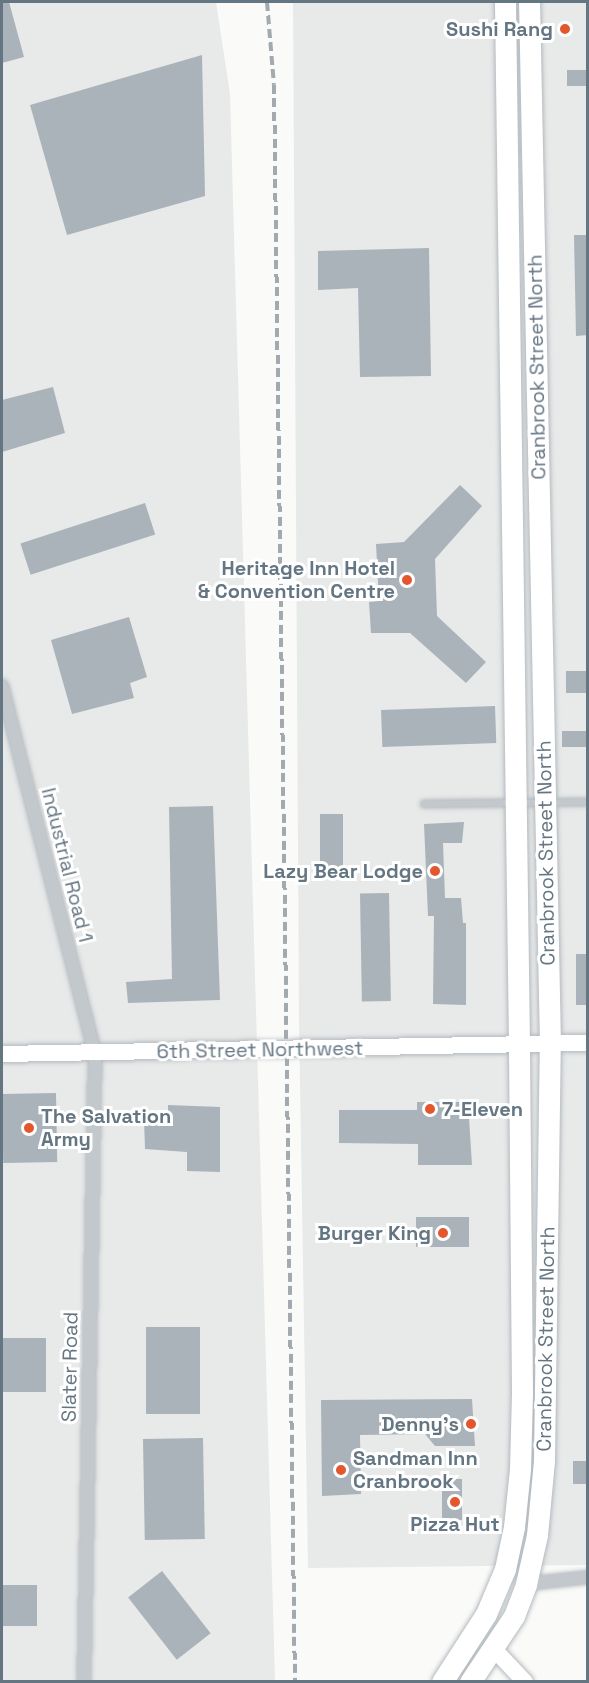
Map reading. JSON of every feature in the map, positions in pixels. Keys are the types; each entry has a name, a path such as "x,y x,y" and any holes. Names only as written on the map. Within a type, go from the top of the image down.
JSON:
{"highway":[{"name":"Cranbrook Street North","path":"442,1682 486,1614 505,1569 514,1527 520,1469 522,1393 519,1045 505,2"},
{"name":"Cranbrook Street North","path":"470,1682 514,1616 526,1584 537,1535 544,1461 549,1044 529,2"},
{"path":"486,1614 484,1636 493,1648"}],"street":[{"name":"Industrial Road 1","path":"2,687 95,1054"},
{"name":"6th Street Northwest","path":"2,1054 588,1043"},
{"name":"Slater Road","path":"84,1682 95,1054"},
{"path":"526,1584 588,1577"},
{"path":"493,1648 525,1682"}],"lane":[{"path":"424,804 515,801 588,802"}],"shaded area":[{"path":"2,2 216,2 230,94 275,1681 2,1682"},
{"path":"293,2 587,2 587,1565 308,1568 299,1021"}],"building":[{"path":"2,2 9,2 24,57 2,63"},
{"path":"202,55 205,196 67,235 30,105"},
{"path":"567,70 588,70 588,86 567,86"},
{"path":"574,235 588,235 588,335 576,336"},
{"path":"429,248 431,376 360,377 358,288 318,290 318,251"},
{"path":"53,387 65,433 2,452 2,400"},
{"name":"Heritage Inn Hotel & Convention Centre","path":"460,485 482,506 435,559 437,616 486,662 466,683 410,633 371,633 369,602 379,601 376,544 404,542"},
{"path":"145,503 155,534 31,575 20,543"},
{"path":"129,617 147,677 130,683 134,698 72,714 51,640"},
{"path":"566,671 588,671 588,693 566,693"},
{"path":"495,706 496,743 382,747 381,710"},
{"path":"562,731 588,731 588,747 562,747"},
{"path":"213,806 220,1000 128,1003 126,982 172,979 169,807"},
{"path":"320,814 343,814 343,877 320,877"},
{"path":"464,822 462,843 443,843 445,898 461,898 463,923 466,923 466,1005 433,1004 434,916 428,916 424,824"},
{"path":"389,893 391,1001 362,1001 360,894"},
{"path":"576,954 588,954 588,1005 576,1005"},
{"name":"The Salvation Army","path":"56,1093 57,1162 3,1163 2,1094"},
{"path":"417,1102 468,1102 472,1165 418,1165 418,1144 339,1143 339,1110 417,1110"},
{"path":"168,1105 220,1107 220,1172 187,1171 187,1152 145,1149 144,1119 168,1120"},
{"path":"416,1217 469,1217 469,1247 416,1247"},
{"path":"146,1327 200,1327 200,1414 146,1414"},
{"path":"2,1338 46,1338 46,1392 2,1392"},
{"name":"Sandman Inn Cranbrook","path":"472,1399 475,1446 435,1446 425,1434 360,1435 361,1494 322,1496 321,1400"},
{"path":"203,1438 205,1539 145,1540 143,1439"},
{"path":"573,1461 588,1461 588,1484 573,1484"},
{"path":"442,1479 462,1479 462,1520 442,1520"},
{"path":"162,1571 211,1633 177,1660 128,1597"},
{"path":"2,1585 37,1585 37,1626 2,1626"}],"railway":[{"path":"267,2 274,85 295,1682"}],"place":[{"name":"Sushi Rang","path":"565,29"},
{"name":"Heritage Inn Hotel & Convention Centre","path":"407,580"},
{"name":"Lazy Bear Lodge","path":"435,871"},
{"name":"7-Eleven","path":"430,1109"},
{"name":"The Salvation Army","path":"29,1128"},
{"name":"Burger King","path":"443,1233"},
{"name":"Denny's","path":"471,1424"},
{"name":"Sandman Inn Cranbrook","path":"341,1470"},
{"name":"Pizza Hut","path":"455,1502"}]}
